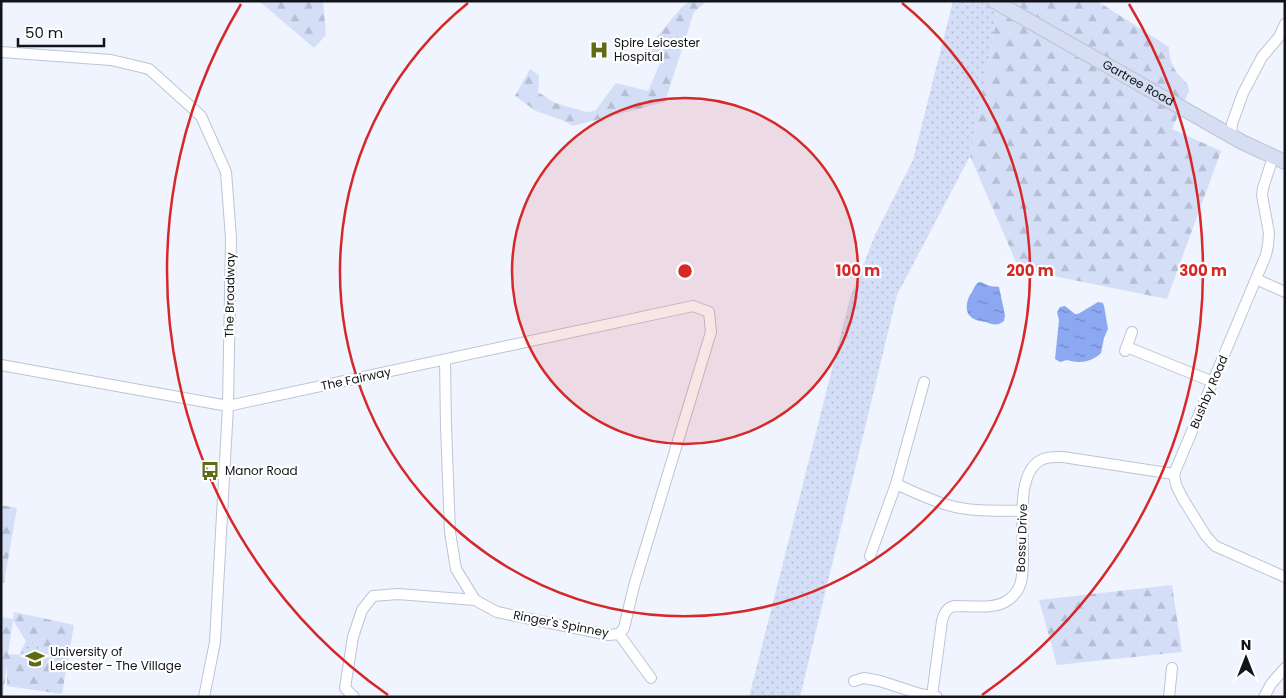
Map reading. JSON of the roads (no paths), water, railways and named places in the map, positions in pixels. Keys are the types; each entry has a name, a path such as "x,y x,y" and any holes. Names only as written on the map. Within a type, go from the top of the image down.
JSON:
{"main road":[{"name":"Gartree Road","path":"994,1 1231,135 1279,159"}],"street":[{"path":"1231,135 1232,124 1243,93 1262,57 1279,37 1285,24"},
{"name":"The Broadway","path":"1,52 111,60 148,68 202,116 226,172 231,238 228,406 215,642 204,697"},
{"name":"Bushby Road","path":"1174,474 1266,255 1269,233 1262,195 1263,188 1279,159"},
{"path":"1256,279 1285,292"},
{"name":"The Fairway","path":"1,365 228,406 693,306 709,312"},
{"name":"Ringer's Spinney","path":"445,360 450,532 456,569 475,600 496,612 609,635 619,634 624,628 634,586 711,332 709,312"},
{"path":"1132,332 1126,349 1213,382"},
{"path":"870,556 896,484 924,382"},
{"name":"Bossu Drive","path":"932,696 942,621 946,610 955,606 1000,605 1018,591 1022,573 1022,511 1026,481 1029,472 1035,464 1042,459 1052,457 1174,474"},
{"path":"1174,474 1176,485 1183,499 1206,536 1215,546 1285,577"},
{"path":"896,484 952,506 976,510 1022,511"},
{"path":"354,697 345,688 354,637 362,610 373,596 398,594 475,600"},
{"path":"619,634 651,678"},
{"path":"1169,697 1172,668"},
{"path":"1264,697 1271,684 1285,668"},
{"path":"854,681 864,678 880,681 920,694 937,697"}],"water":[{"path":"979,282 999,287 1005,315 1002,323 990,324 975,320 967,311 970,295"},
{"path":"1098,302 1103,303 1108,329 1101,353 1085,361 1067,360 1060,362 1055,359 1059,320 1057,312 1060,307 1065,306 1075,314 1078,314"}],"place":[{"name":"Spire Leicester Hospital","path":"599,50"},
{"name":"Manor Road","path":"210,471"},
{"name":"University of Leicester - The Village","path":"35,659"}]}
